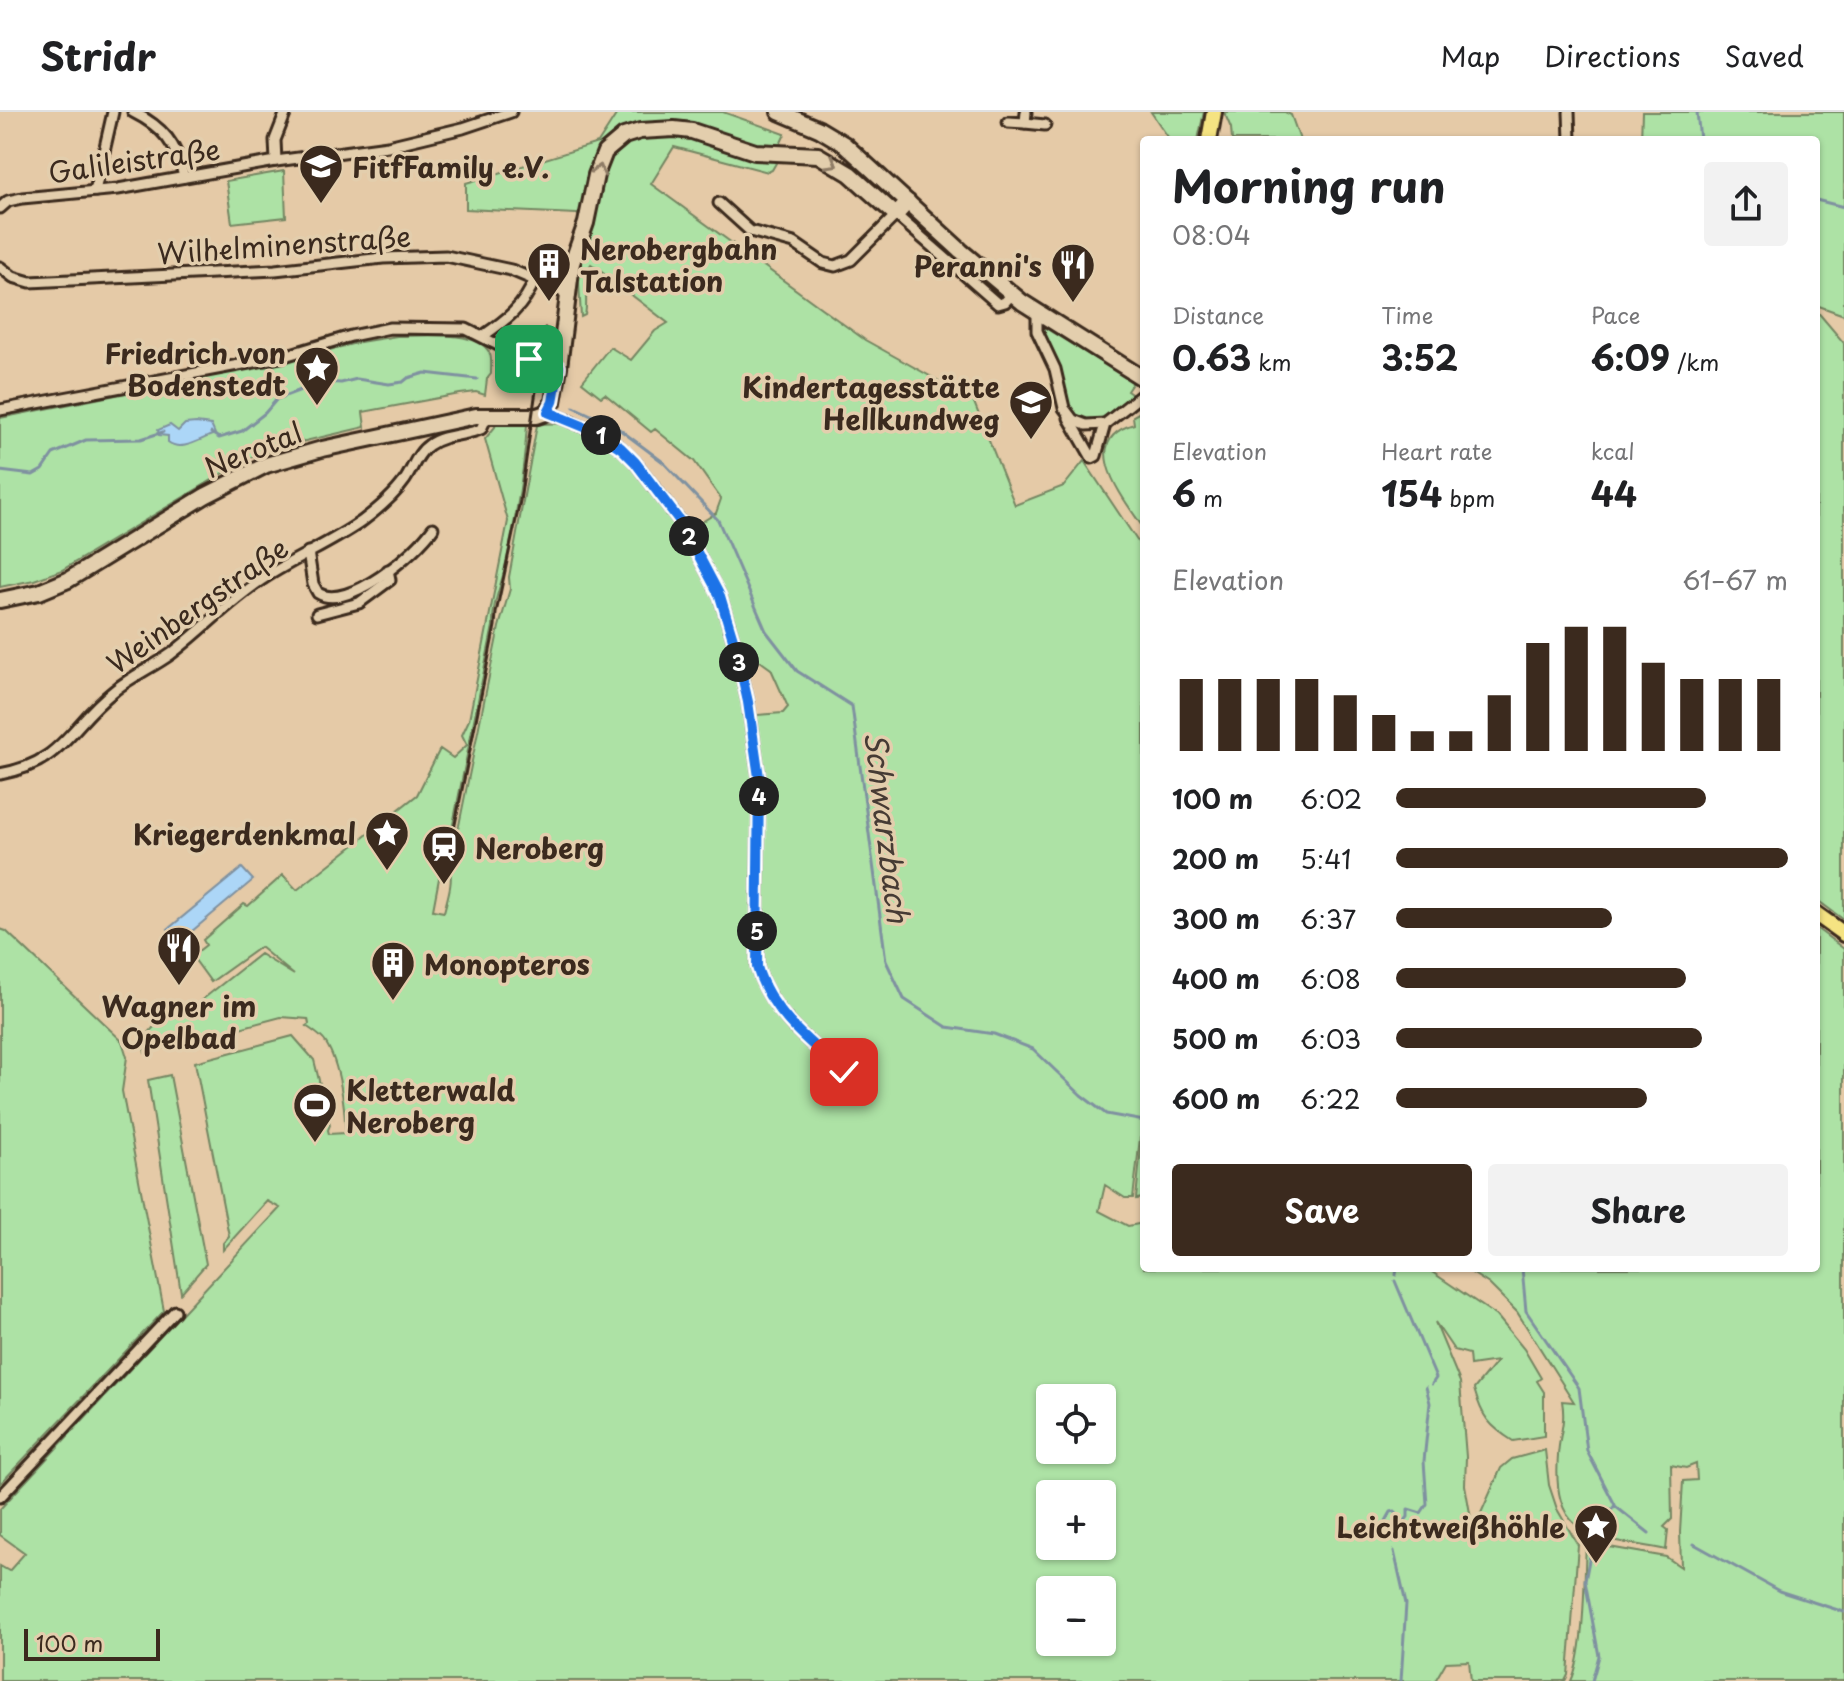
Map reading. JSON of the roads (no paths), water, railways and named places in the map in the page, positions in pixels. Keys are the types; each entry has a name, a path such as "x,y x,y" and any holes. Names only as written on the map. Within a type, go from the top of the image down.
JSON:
{"main road":[{"path":"1210,136 1214,112"},
{"path":"1820,917 1844,934"}],"street":[{"path":"95,191 113,112"},
{"path":"133,112 155,124 169,137 178,152 184,177"},
{"path":"276,161 275,140 286,112"},
{"name":"Galileistraße","path":"0,208 17,199 95,191 403,143 511,112"},
{"path":"779,112 837,139 1012,294 1037,313 1140,377"},
{"path":"1025,123 1026,112"},
{"path":"1569,112 1570,136"},
{"path":"1008,122 1045,125"},
{"path":"548,412 553,402 559,367 572,263 605,152 624,136 648,130 685,130 755,152 808,154 826,158 850,174 998,304 1005,302 1012,294"},
{"path":"719,203 750,231 794,243 823,263 835,266 851,260 908,202"},
{"name":"Wilhelminenstraße","path":"0,267 13,277 30,282 275,270 383,258 446,256 511,270 570,295"},
{"path":"483,336 517,311 535,279"},
{"path":"1037,313 1037,331 1055,369 1064,408 1092,458 1096,456 1105,424"},
{"path":"0,410 281,357 375,331 405,327 473,331 518,355 559,367"},
{"path":"1126,368 1140,363"},
{"path":"1068,415 1086,425 1105,424 1140,397"},
{"name":"Nerotal","path":"0,600 39,592 68,580 205,496 266,465 322,449 488,414 537,416 548,412 597,432 635,462 682,524 720,596 748,702 759,777 757,967 767,993 777,1007 844,1072"},
{"name":"Weinbergstraße","path":"0,774 25,770 42,761 113,691 173,652 249,588 352,528 386,501 403,483 425,448 441,439 481,429 488,414"},
{"path":"308,552 315,588 322,596 329,598 345,596 360,590 388,570 433,528"},
{"path":"317,614 366,599 390,580 388,570"},
{"path":"0,1497 175,1311"}],"water":[{"path":"185,424 211,425 215,434 179,446 168,442 168,436 159,435 158,430 170,425 178,431"},
{"path":"242,868 253,880 179,942 168,929"}],"waterway":[{"path":"1697,112 1700,136"},
{"path":"1820,201 1844,207"},
{"name":"Schwarzbach","path":"211,433 219,438 242,431 277,399 322,382 341,383 357,379 389,384 425,373 477,379"},
{"name":"Schwarzbach","path":"574,407 615,426 663,462 718,520 766,631 797,671 852,706 886,961 904,999 947,1027 994,1034 1033,1049 1081,1095 1106,1114 1140,1120"},
{"name":"Schwarzbach","path":"0,471 33,475 42,470 53,454 86,440 141,439 163,432"},
{"name":"Schwarzbach","path":"1522,1272 1526,1311 1579,1388 1587,1451 1615,1505 1596,1532"},
{"path":"1395,1281 1436,1378 1432,1384"},
{"path":"1392,1541 1394,1537 1386,1521 1391,1512 1395,1511 1402,1524 1408,1517 1408,1509 1421,1513 1427,1504 1424,1461 1430,1403 1426,1387"},
{"path":"1615,1506 1649,1533"},
{"path":"1694,1544 1779,1591 1844,1612"},
{"name":"Schwarzbach","path":"1591,1550 1585,1581 1599,1656 1592,1681"},
{"path":"1394,1551 1406,1604 1401,1681"}],"railway":[{"path":"445,874 520,501 545,328"}],"place":[{"name":"FitfFamily e.V.","path":"321,205"},
{"name":"Nerobergbahn Talstation","path":"549,303"},
{"name":"Peranni's","path":"1073,304"},
{"name":"Friedrich von Bodenstedt","path":"317,407"},
{"name":"Kindertagesstätte Hellkundweg","path":"1031,441"},
{"name":"Kriegerdenkmal","path":"387,872"},
{"name":"Neroberg","path":"444,886"},
{"name":"Wagner im Opelbad","path":"179,987"},
{"name":"Monopteros","path":"393,1002"},
{"name":"Kletterwald Neroberg","path":"315,1144"},
{"name":"Leichtweißhöhle","path":"1596,1565"}]}
